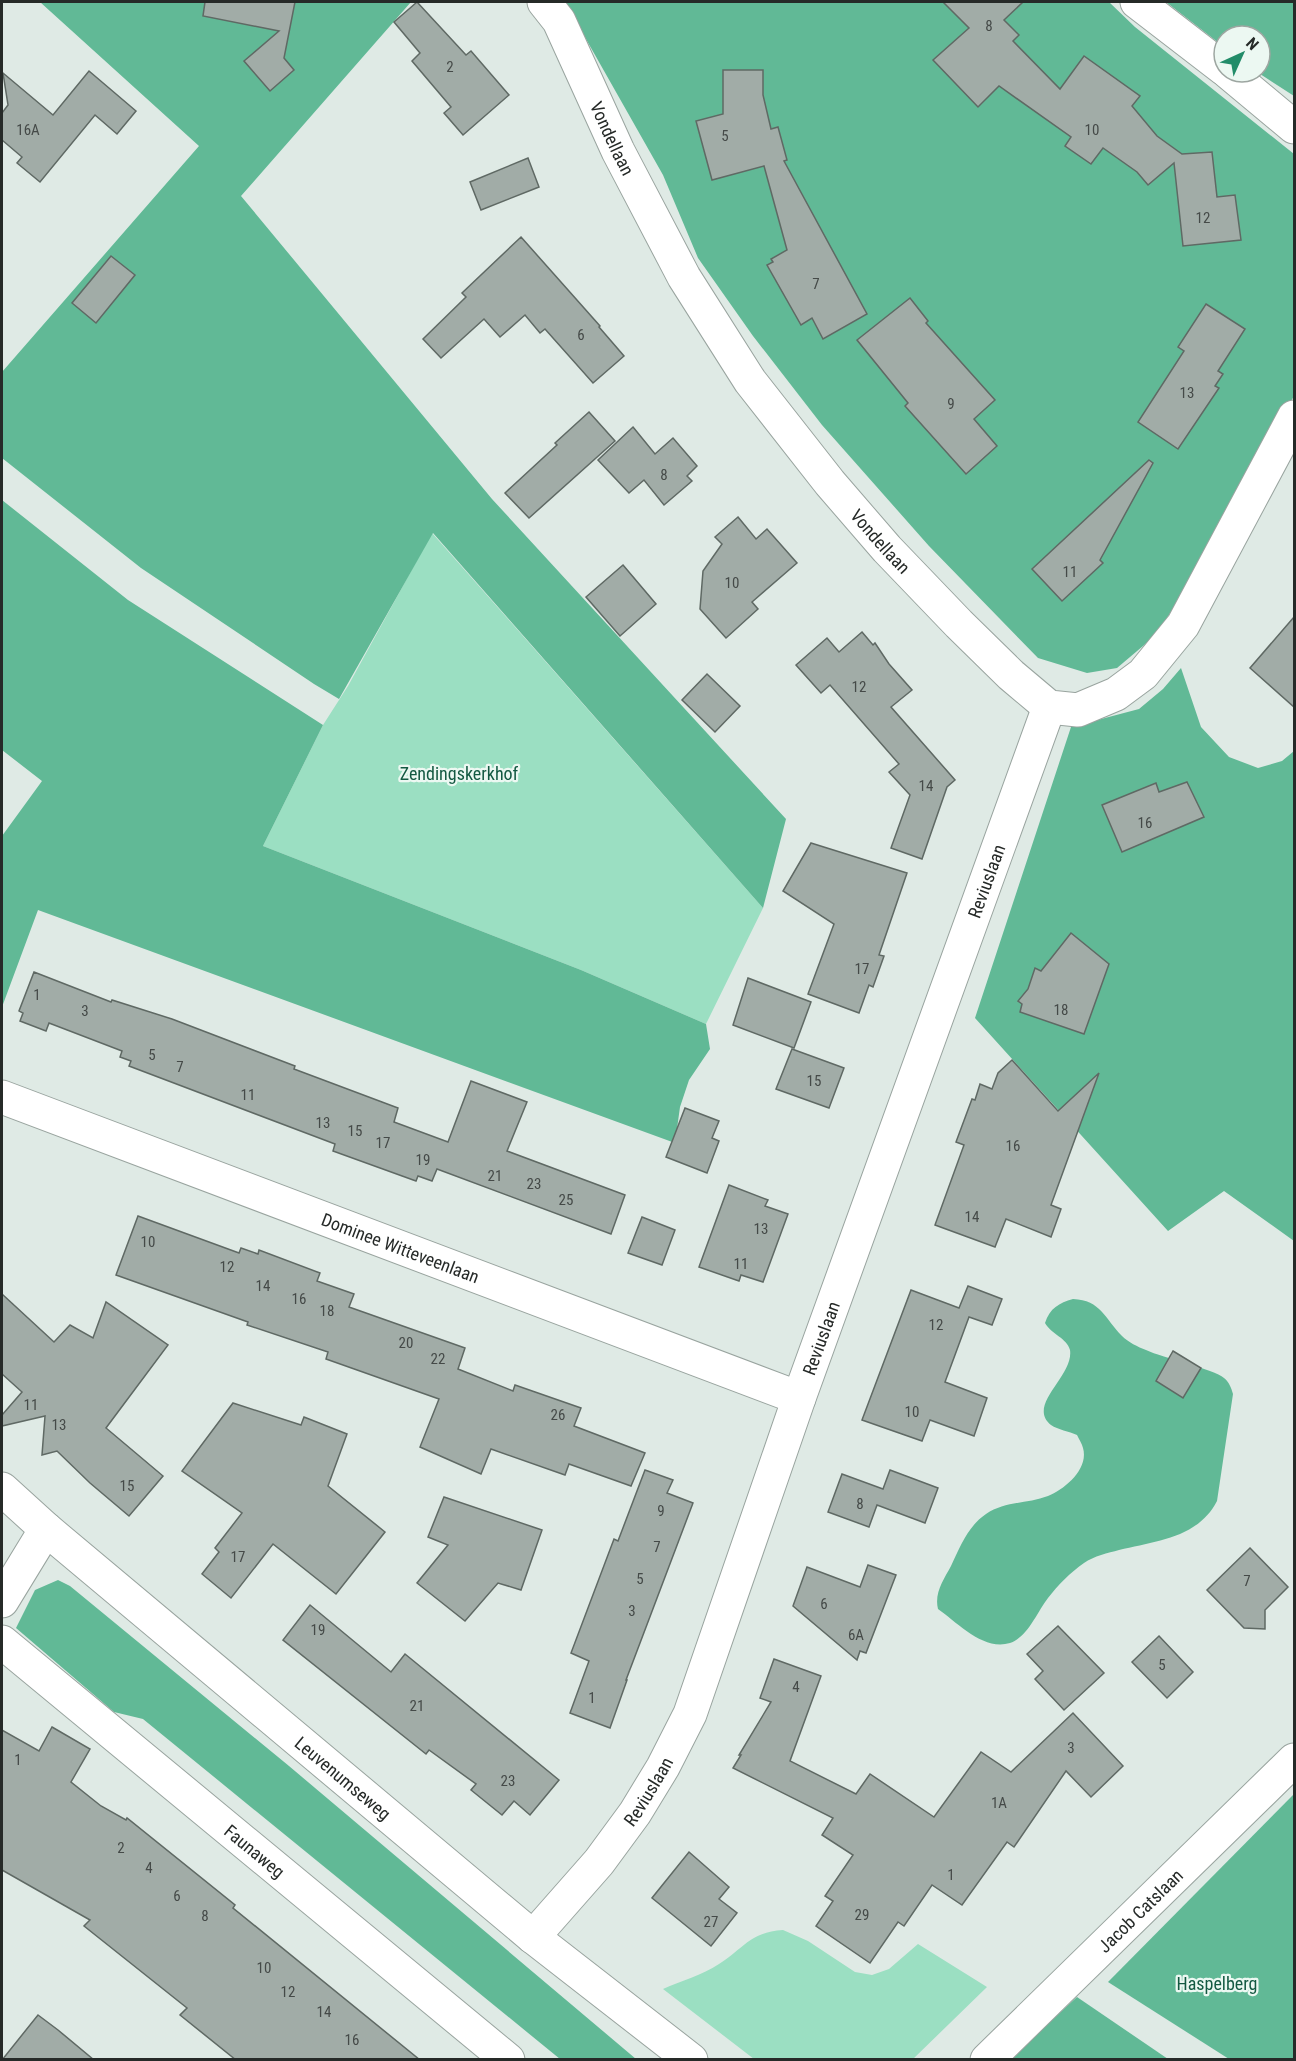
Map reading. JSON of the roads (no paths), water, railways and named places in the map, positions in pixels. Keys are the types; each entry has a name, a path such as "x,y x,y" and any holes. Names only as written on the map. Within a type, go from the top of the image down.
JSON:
{"street":[{"name":"Vondellaan","path":"544,2 559,21 618,151 684,277 750,381 830,483 887,549 966,632 1049,707"},
{"path":"1137,2 1212,60"},
{"path":"1242,84 1294,127"},
{"path":"1049,707 1078,710 1116,694 1143,674 1183,625 1294,417"},
{"name":"Reviuslaan","path":"533,1936 599,1862 636,1813 690,1714 799,1398 1049,707"},
{"name":"Dominee Witteveenlaan","path":"2,1098 799,1398"},
{"name":"Leuvenumseweg","path":"2,1489 46,1529 533,1936 691,2060"},
{"path":"2,1601 46,1529"},
{"name":"Faunaweg","path":"2,1642 508,2060"},
{"name":"Jacob Catslaan","path":"987,2060 1294,1760"}],"park label":[{"name":"Zendingskerkhof","path":"459,773"},
{"name":"Haspelberg","path":"1217,1983"}]}
